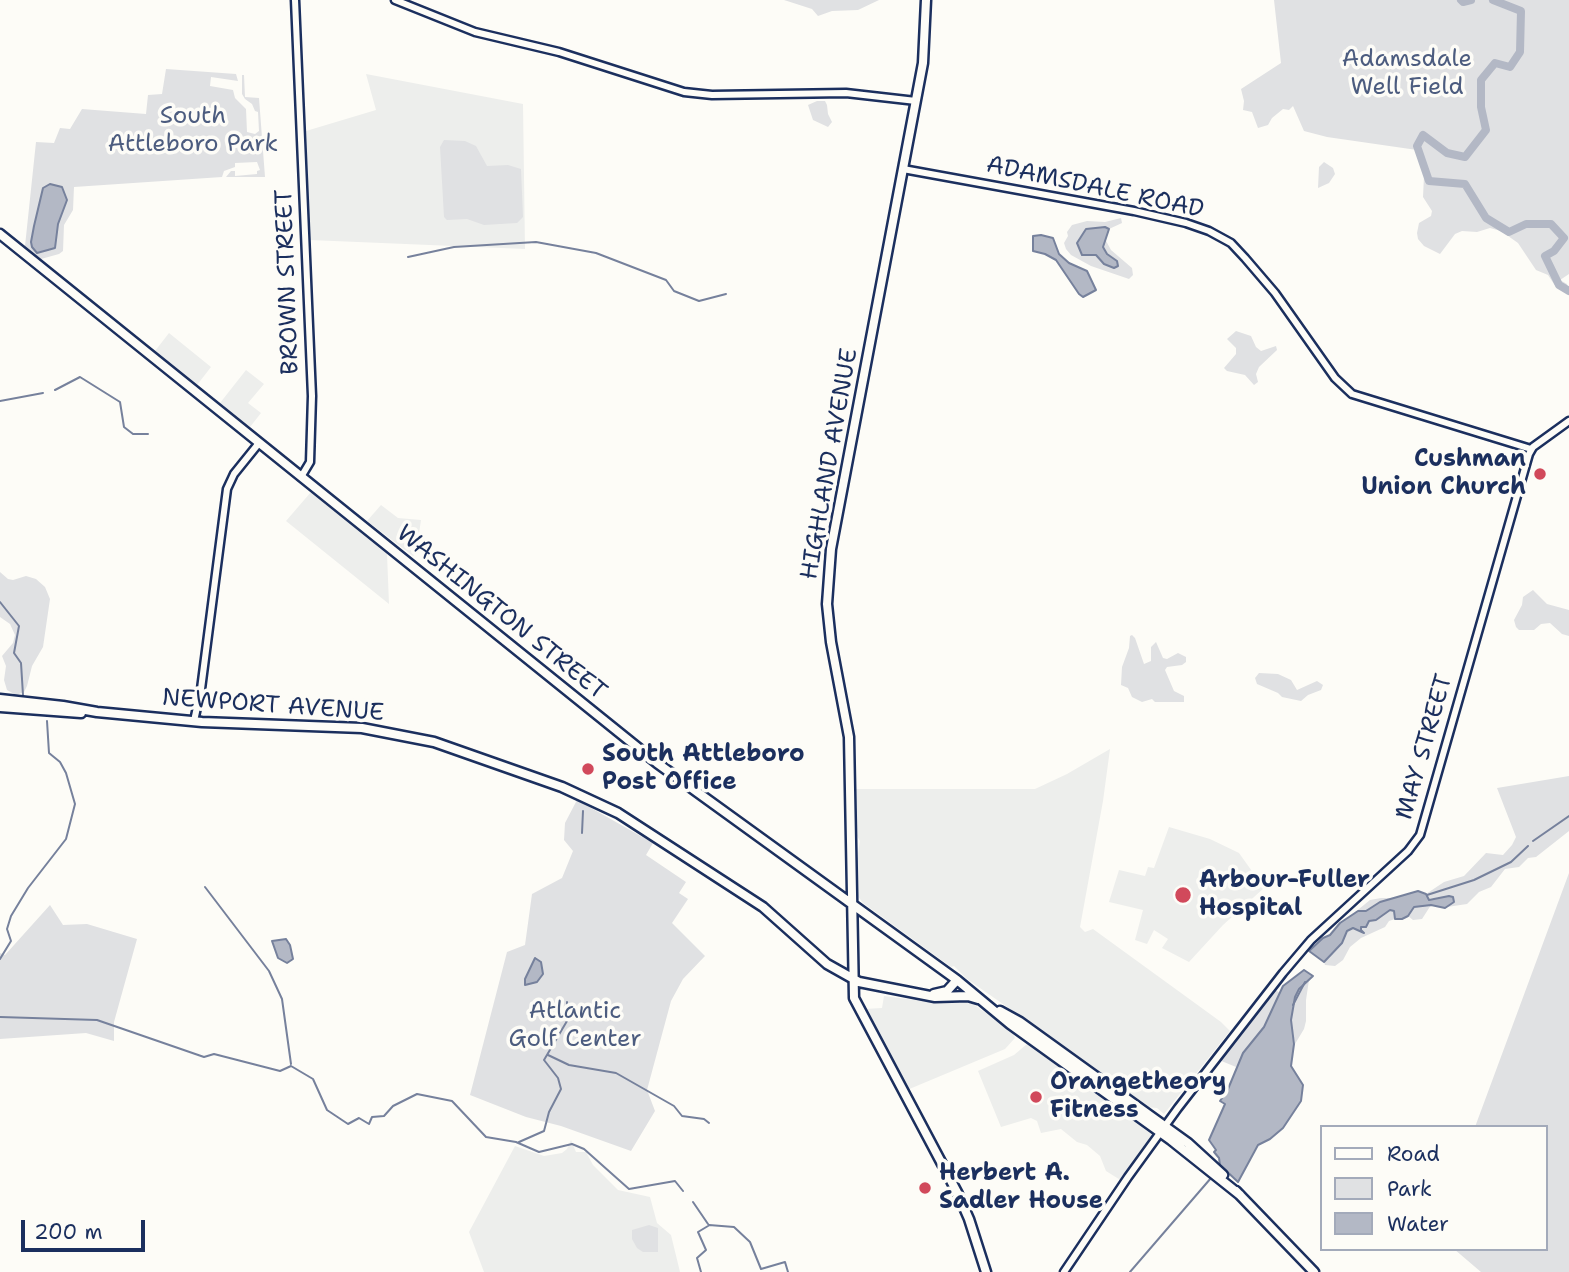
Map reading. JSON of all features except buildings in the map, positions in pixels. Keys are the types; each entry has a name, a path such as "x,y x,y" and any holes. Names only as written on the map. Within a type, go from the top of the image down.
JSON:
{"main road":[{"name":"HIGHLAND AVENUE","path":"852,979 849,737 829,627 827,581 924,55 926,0"},
{"name":"WASHINGTON STREET","path":"0,234 657,763 987,1004 1015,1018 1162,1129 1198,1151 1314,1272"},
{"name":"NEWPORT AVENUE","path":"0,699 194,721 335,726 389,732 443,745 562,787 618,813 762,907 827,964 852,979 884,989 943,998 968,996 987,1004"},
{"name":"NEWPORT AVENUE","path":"0,707 97,712"},
{"path":"852,979 855,1003 958,1194 986,1272"},
{"path":"922,994 944,993 957,980"}],"street":[{"name":"BROWN STREET","path":"295,0 312,396 310,462 300,477"},
{"path":"395,0 475,32 550,49 684,92 706,95 846,93 915,101"},
{"name":"ADAMSDALE ROAD","path":"902,169 1134,211 1209,231 1231,243 1245,258 1272,290 1335,378 1352,394 1531,449"},
{"path":"1531,449 1569,421"},
{"path":"194,721 201,689 227,489 234,474 259,443"},
{"name":"MAY STREET","path":"1064,1272 1162,1129 1298,954 1408,851 1420,835 1531,449"}],"shaded area":[{"path":"366,74 523,104 525,249 310,240 306,131 376,110"},
{"path":"169,333 211,367 197,385 155,351"},
{"path":"246,370 264,384 248,403 261,413 250,427 220,403"},
{"path":"311,492 387,554 389,604 286,521"},
{"path":"381,505 398,518 421,520 416,554 413,556 367,521"},
{"path":"1110,749 1080,927 1085,932 1093,929 1230,1031 1164,1114 1157,1108 1145,1107 1112,1084 967,979 954,966 951,967 863,903 857,895 860,841 856,834 854,789 1035,789"},
{"name":"Arbour-Fuller Hospital","path":"1169,827 1210,839 1239,853 1264,888 1223,925 1189,962 1162,948 1168,939 1154,930 1147,944 1135,940 1143,910 1109,902 1119,870 1145,876 1148,867 1154,868"},
{"path":"884,996 938,1003 970,1002 1011,1030 1015,1038 1005,1049 907,1090 864,1009 882,1008"},
{"path":"1027,1044 1151,1134 1150,1142 1122,1181 1106,1171 1100,1156 1061,1129 1041,1133 1037,1121 1031,1118 1001,1127 978,1071 1014,1055"},
{"path":"571,1140 576,1152 586,1152 593,1165 618,1190 650,1197 657,1223 671,1235 680,1272 484,1272 469,1232 515,1146 544,1156 562,1153"}],"green space":[{"path":"784,0 879,0 858,10 832,11 818,16 812,9"},
{"name":"Adamsdale Well Field","path":"1274,0 1569,0 1569,274 1560,280 1567,284 1569,293 1556,287 1548,275 1536,270 1518,243 1501,231 1490,228 1477,232 1462,231 1455,234 1440,254 1424,246 1418,239 1419,223 1431,216 1432,211 1423,197 1424,176 1417,150 1327,137 1304,131 1293,106 1289,110 1283,109 1268,125 1258,128 1252,112 1243,110 1241,89 1281,63"},
{"name":"South Attleboro Park","path":"166,69 236,74 238,81 211,77 210,86 233,90 235,98 246,109 247,132 255,134 259,131 258,112 242,94 244,75 245,97 259,98 265,177 226,177 231,171 235,171 235,176 257,174 260,170 257,162 235,163 235,167 224,171 222,177 74,187 73,210 64,225 63,251 41,259 25,246 36,142 54,143 60,128 70,129 82,109 146,114 148,95 162,94"},
{"path":"825,101 827,105 832,122 828,127 813,120 808,105"},
{"path":"444,140 465,141 476,146 487,166 508,165 521,169 523,217 517,223 484,225 467,219 447,220 444,217 440,147"},
{"path":"1324,162 1333,168 1335,174 1329,183 1318,188 1319,167"},
{"path":"1121,218 1122,223 1109,229 1086,229 1077,243 1096,255 1104,264 1117,261 1102,247 1105,239 1111,250 1132,268 1133,275 1129,279 1091,266 1071,255 1066,249 1064,243 1072,225"},
{"path":"1236,331 1251,336 1261,351 1276,346 1277,350 1259,367 1256,374 1258,382 1254,385 1245,375 1224,368 1236,354 1236,348 1227,339"},
{"path":"0,572 13,580 26,576 36,579 45,587 50,599 43,647 32,666 24,692 16,695 7,690 4,680 6,666 2,656 13,643 15,635 10,624 0,617"},
{"path":"1533,590 1547,604 1569,610 1569,636 1562,634 1550,623 1541,624 1534,630 1519,630 1516,627 1514,620 1523,597"},
{"path":"1132,635 1144,664 1151,661 1151,647 1156,642 1163,658 1167,659 1178,653 1186,657 1186,662 1182,665 1167,667 1165,670 1174,691 1184,696 1184,702 1155,702 1152,699 1142,702 1132,697 1128,688 1121,685 1122,667"},
{"path":"1259,673 1278,674 1291,680 1297,690 1317,681 1323,685 1321,690 1301,701 1282,697 1257,684 1255,678"},
{"path":"1569,776 1569,831 1536,857 1528,858 1519,867 1505,869 1491,887 1479,892 1467,904 1447,907 1453,902 1445,897 1427,899 1426,894 1444,882 1464,876 1486,853 1503,855 1512,845 1516,837 1497,788"},
{"name":"Atlantic Golf Center","path":"577,800 653,843 646,855 686,882 679,893 688,899 672,923 705,956 683,979 671,1001 647,1090 655,1111 631,1151 561,1126 526,1117 470,1095 507,952 525,945 532,894 562,878 573,851 564,840 565,823"},
{"path":"1569,873 1569,1272 1481,1272 1456,1251 1548,1251 1548,1125 1476,1125"},
{"path":"1393,898 1366,911 1354,913 1370,900"},
{"path":"50,905 63,925 87,924 137,939 114,1022 114,1041 86,1033 0,1039 0,953 5,955"},
{"path":"1431,905 1422,919 1413,920 1408,916 1414,907"},
{"path":"1390,910 1394,911 1395,919 1389,921 1385,927 1361,938 1335,966 1325,965 1324,962 1342,943 1347,931 1353,928 1362,932 1361,927"},
{"path":"1309,980 1306,1021 1295,1044 1291,1020 1295,997"},
{"path":"1274,989 1280,993 1267,1021 1236,1067 1219,1060"},
{"path":"649,1225 658,1228 658,1252 643,1252 632,1239 632,1230"}],"water":[{"path":"50,184 62,187 67,200 58,224 55,248 37,253 31,242 34,226 43,188"},
{"path":"1086,229 1109,229 1103,247 1107,254 1117,261 1118,266 1114,268 1104,264 1096,255 1082,255 1077,243"},
{"path":"1033,236 1053,238 1059,254 1069,263 1087,271 1096,290 1083,297 1056,260 1033,251"},
{"path":"1418,891 1426,894 1429,900 1449,896 1453,897 1454,902 1445,908 1431,905 1414,907 1408,916 1402,919 1395,919 1394,911 1390,910 1376,920 1369,921 1366,927 1361,927 1364,933 1353,928 1347,931 1342,943 1324,962 1309,951 1358,911 1366,911 1380,902"},
{"path":"286,939 293,959 287,963 278,958 272,941"},
{"path":"535,958 541,962 543,974 537,982 525,985 525,979"},
{"path":"1304,970 1313,976 1299,989 1295,997 1291,1020 1294,1044 1291,1066 1303,1085 1301,1101 1283,1128 1258,1145 1238,1182 1220,1165 1214,1152 1216,1150 1209,1140 1225,1104 1220,1101 1243,1053 1264,1027 1283,986"}],"waterway":[{"path":"1461,0 1471,0"},
{"path":"1493,0 1521,11 1520,52 1510,67 1495,63 1481,80 1481,107 1486,130 1465,157 1447,153 1423,135 1417,146 1429,181 1465,184 1486,218 1509,232 1526,224 1551,224 1564,238 1554,251 1545,256 1559,285 1569,291"},
{"path":"408,257 454,247 536,242 596,253 666,280 674,291 699,301 726,294"},
{"path":"55,390 80,377 120,402 124,427 133,434 148,434"},
{"path":"0,401 43,393"},
{"path":"0,602 19,626 14,653 21,663 23,695"},
{"path":"0,959 11,941 7,929 11,916 28,888 66,839 75,804 66,773 60,762 49,753 47,721"},
{"path":"582,833 583,811"},
{"path":"1533,841 1569,816"},
{"path":"1427,895 1474,880 1511,862 1528,846"},
{"path":"205,887 269,971 282,999 291,1064"},
{"path":"1293,1005 1305,982"},
{"path":"519,1142 544,1131 549,1112 561,1089 558,1078 544,1060 567,1021 567,1002"},
{"path":"0,1017 97,1020 204,1057 214,1054 280,1071 291,1066 313,1079 327,1110 348,1124 359,1118 369,1124 372,1117 384,1116 393,1106 417,1094 452,1101 486,1137 516,1142 539,1152 572,1144 584,1149 629,1189 675,1181 683,1191"},
{"path":"548,1055 569,1065 616,1073 674,1106 682,1116 704,1119 709,1123"},
{"path":"1130,1272 1211,1178"},
{"path":"693,1202 708,1224"},
{"path":"709,1225 734,1227 750,1242 761,1269 785,1262 788,1272"},
{"path":"701,1272 697,1258 706,1250 698,1232 708,1226"}],"place":[{"name":"Cushman Union Church","path":"1540,474"},
{"name":"South Attleboro Post Office","path":"588,769"},
{"name":"Arbour-Fuller Hospital","path":"1183,895"},
{"name":"Orangetheory Fitness","path":"1036,1097"},
{"name":"Herbert A. Sadler House","path":"925,1188"}]}
